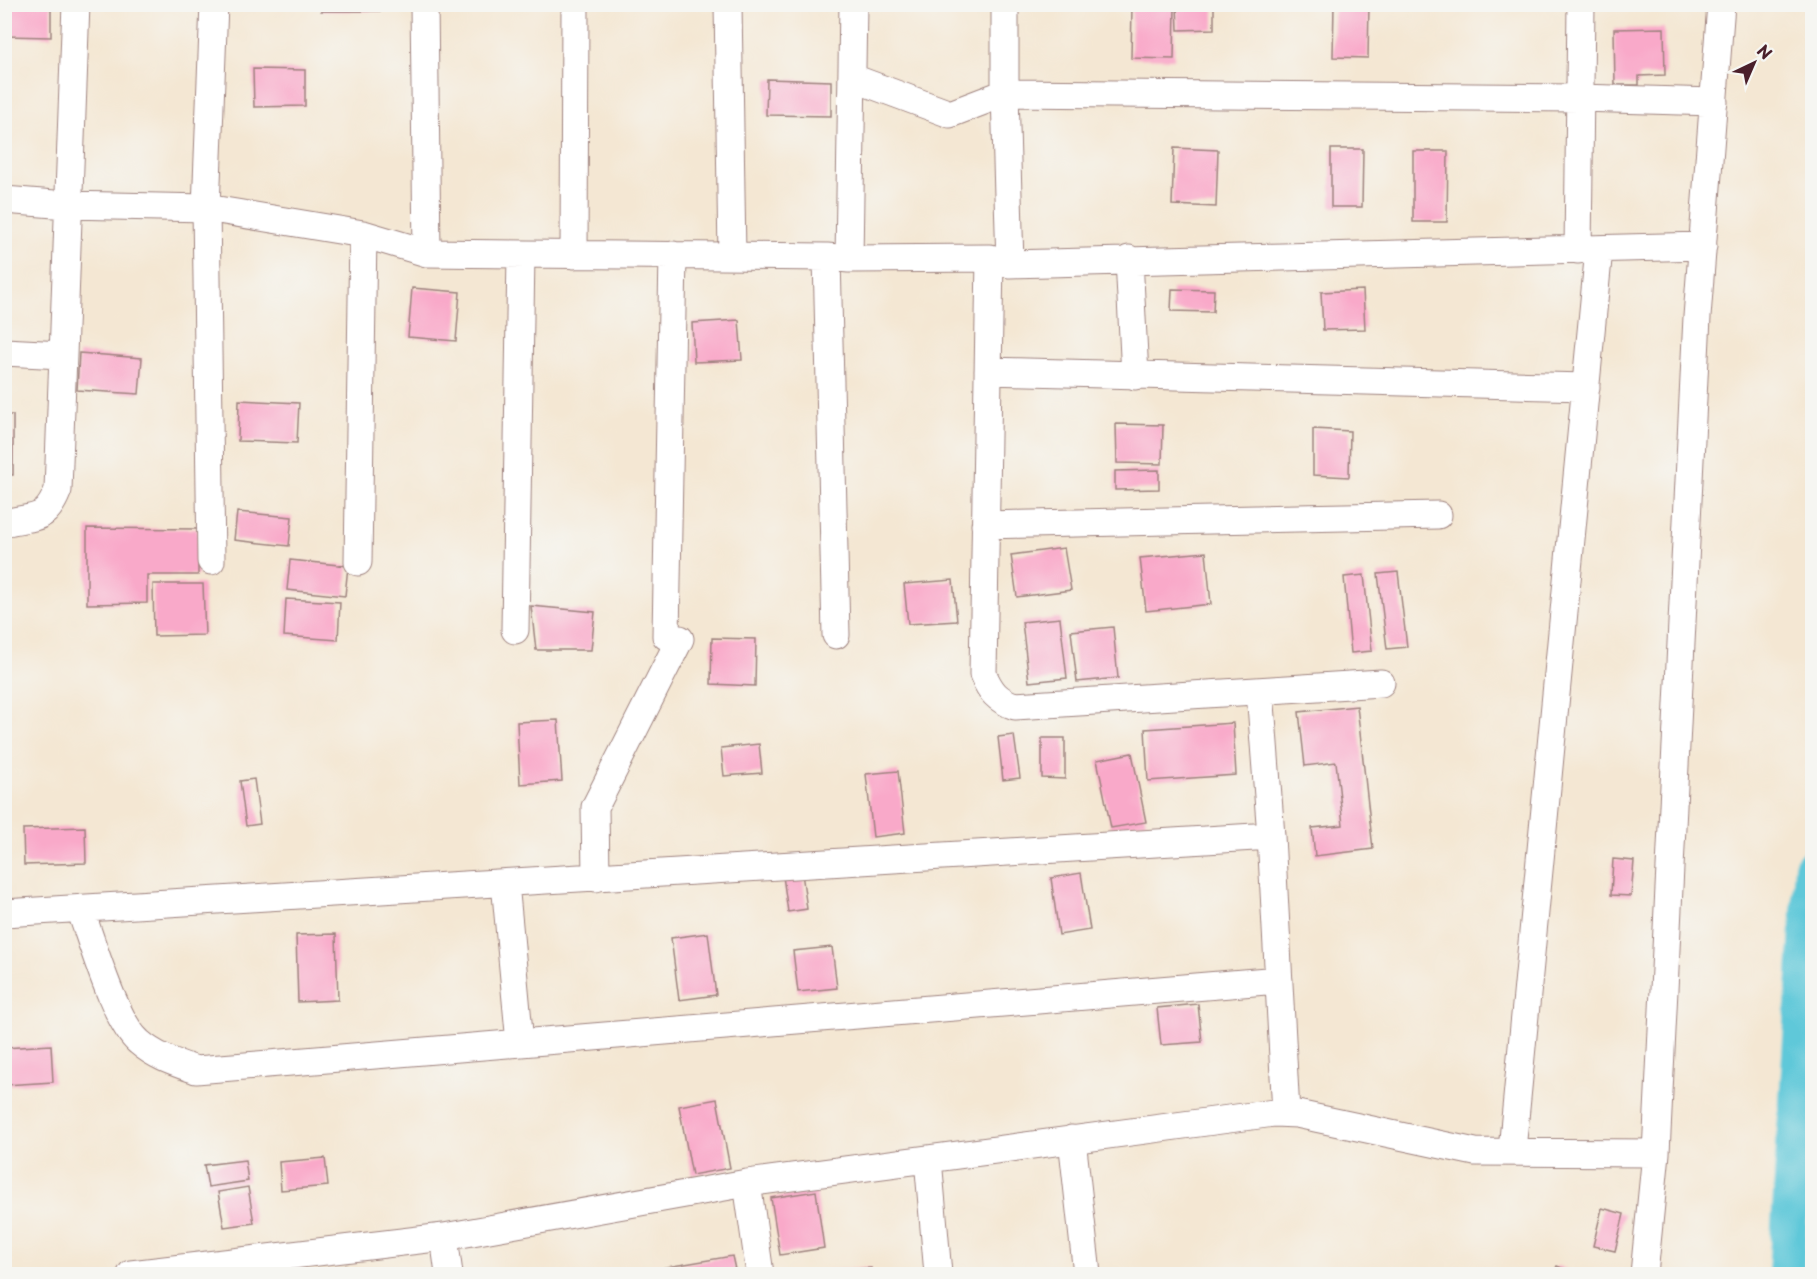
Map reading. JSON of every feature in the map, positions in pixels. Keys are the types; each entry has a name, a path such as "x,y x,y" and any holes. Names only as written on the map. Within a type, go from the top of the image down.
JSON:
{"street":[{"path":"4,523 41,515 51,507 58,490 76,4"},
{"path":"211,561 206,208 214,4"},
{"path":"424,4 427,253"},
{"path":"574,255 575,4"},
{"path":"728,4 732,256"},
{"path":"836,635 838,258 853,78 854,4"},
{"path":"1005,4 1000,261 988,371 983,674 991,692 1003,702 1015,706 1381,683"},
{"path":"1512,1150 1586,387 1589,249 1580,98 1581,4"},
{"path":"1644,1275 1656,1153 1697,317 1721,4"},
{"path":"853,78 950,114 1005,93 1580,98 1714,102"},
{"path":"4,200 67,205 206,208 363,234 427,253 1000,261 1703,246"},
{"path":"358,562 363,234"},
{"path":"515,630 521,254"},
{"path":"596,878 596,807 673,637 673,255"},
{"path":"1129,260 1136,376"},
{"path":"4,352 62,355"},
{"path":"988,371 1586,387"},
{"path":"985,525 1438,515"},
{"path":"1260,691 1271,836 1286,1113"},
{"path":"4,913 1271,836"},
{"path":"505,883 520,1043"},
{"path":"80,909 121,1020 138,1041 165,1060 196,1070 1279,980"},
{"path":"131,1275 444,1237 747,1182 1274,1113 1286,1113 1475,1152 1512,1150 1656,1153"},
{"path":"1072,1139 1087,1275"},
{"path":"928,1159 939,1275"},
{"path":"747,1182 760,1275"},
{"path":"444,1237 449,1275"}],"building":[{"path":"4,4 51,4 51,37 4,36"},
{"path":"321,4 380,4 380,11 321,11"},
{"path":"1177,4 1214,4 1214,29 1178,30"},
{"path":"1334,4 1369,4 1368,58 1333,57"},
{"path":"1132,5 1175,5 1174,59 1131,58"},
{"path":"1664,28 1665,75 1639,76 1639,85 1615,85 1614,29"},
{"path":"253,69 305,70 305,106 254,107"},
{"path":"767,79 831,81 831,116 766,115"},
{"path":"1174,148 1218,150 1216,207 1172,205"},
{"path":"1331,149 1363,149 1362,207 1331,207"},
{"path":"1413,151 1448,151 1447,222 1413,222"},
{"path":"412,288 460,292 456,341 408,337"},
{"path":"1172,289 1214,290 1213,312 1171,311"},
{"path":"1363,290 1365,329 1323,330 1321,292"},
{"path":"739,320 742,360 694,362 692,323"},
{"path":"79,353 142,358 139,394 77,390"},
{"path":"239,400 299,403 297,443 238,441"},
{"path":"4,415 13,415 13,475 4,475"},
{"path":"1116,424 1163,425 1162,464 1117,463"},
{"path":"1313,429 1350,431 1349,477 1313,475"},
{"path":"1159,470 1159,489 1115,490 1115,471"},
{"path":"237,512 292,517 289,546 234,540"},
{"path":"87,528 198,529 198,575 147,575 147,603 87,604"},
{"path":"1064,548 1071,590 1017,597 1011,555"},
{"path":"1206,552 1211,604 1146,611 1140,558"},
{"path":"290,560 348,566 345,596 287,590"},
{"path":"1398,572 1407,647 1387,649 1378,574"},
{"path":"1364,575 1372,651 1351,653 1344,577"},
{"path":"953,580 957,621 908,624 904,584"},
{"path":"153,584 203,584 205,635 154,636"},
{"path":"286,599 340,602 338,640 284,636"},
{"path":"531,606 595,612 591,650 536,650"},
{"path":"1060,618 1067,678 1029,682 1022,622"},
{"path":"1113,627 1118,678 1077,682 1071,631"},
{"path":"712,638 756,639 755,686 711,684"},
{"path":"1357,706 1373,849 1315,856 1312,828 1343,825 1336,762 1305,766 1299,712"},
{"path":"558,720 562,781 520,784 517,722"},
{"path":"1233,723 1236,775 1148,781 1145,729"},
{"path":"1014,735 1020,778 1003,780 998,737"},
{"path":"1042,738 1065,738 1065,779 1042,778"},
{"path":"759,744 762,773 724,776 721,748"},
{"path":"1132,753 1146,822 1111,828 1097,760"},
{"path":"898,771 905,833 873,837 866,774"},
{"path":"254,779 260,824 246,826 240,781"},
{"path":"85,827 86,863 24,865 23,829"},
{"path":"1613,859 1634,861 1631,896 1611,895"},
{"path":"802,873 807,909 788,912 783,876"},
{"path":"1081,873 1090,930 1059,935 1051,878"},
{"path":"708,933 716,995 679,1000 671,938"},
{"path":"336,934 338,1000 298,1002 296,935"},
{"path":"832,947 837,988 798,992 793,951"},
{"path":"1198,1004 1202,1042 1161,1045 1157,1008"},
{"path":"51,1045 53,1082 5,1085 4,1048"},
{"path":"717,1099 730,1168 692,1175 679,1106"},
{"path":"325,1158 328,1186 281,1190 279,1162"},
{"path":"245,1160 248,1181 208,1187 204,1165"},
{"path":"248,1187 254,1223 224,1227 218,1192"},
{"path":"816,1191 824,1248 780,1255 771,1198"},
{"path":"1602,1208 1624,1214 1615,1251 1593,1246"},
{"path":"732,1256 736,1274 632,1274 632,1273"},
{"path":"1557,1266 1576,1274 1553,1274"},
{"path":"871,1268 871,1274 821,1274 821,1271"}],"waterway":[{"path":"1786,1274 1812,867"}]}
